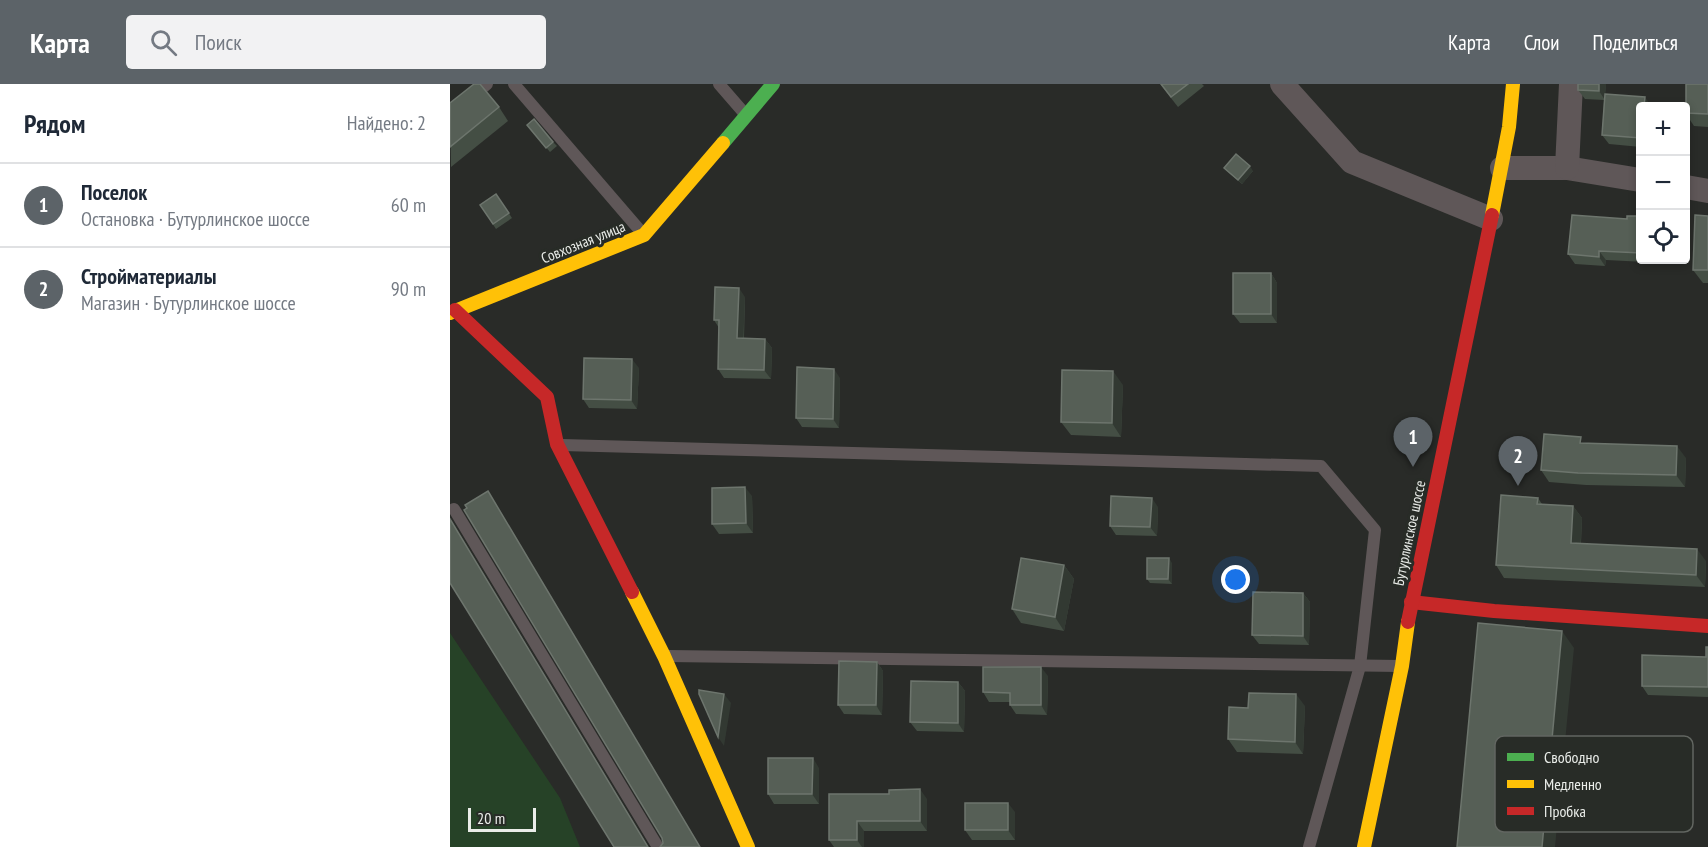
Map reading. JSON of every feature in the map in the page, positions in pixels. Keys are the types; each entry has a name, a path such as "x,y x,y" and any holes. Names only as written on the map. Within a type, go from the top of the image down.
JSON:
{"street":[{"name":"Совхозная улица","path":"452,312 644,235 773,84"},
{"path":"1282,84 1352,162 1491,219"},
{"name":"Бутурлинское шоссе","path":"1364,847 1402,666 1411,602 1502,168 1513,84"},
{"path":"1567,168 1571,84"},
{"path":"1502,168 1567,168 1636,179"},
{"path":"1690,188 1708,191"},
{"path":"452,312 548,397 557,444 664,656 748,847"},
{"path":"1411,602 1494,612 1708,626"}],"lane":[{"path":"450,114 487,84"},
{"path":"514,84 644,235"},
{"path":"719,84 746,115"},
{"path":"557,444 1321,466 1375,530 1360,666 1309,847"},
{"path":"454,509 658,847"},
{"path":"664,656 1402,666"}],"green space":[{"path":"450,633 560,798 580,847 450,847"}],"building":[{"path":"474,84 480,84 499,107 450,147 450,103"},
{"path":"1161,84 1188,84 1171,97"},
{"path":"1578,84 1599,84 1599,91 1578,90"},
{"path":"1686,84 1708,84 1708,114 1690,113 1690,102 1686,102"},
{"path":"1605,94 1645,97 1644,102 1636,102 1636,138 1602,135"},
{"path":"534,119 553,142 546,148 527,125"},
{"path":"1236,154 1250,166 1238,180 1224,168"},
{"path":"496,194 509,213 493,224 480,205"},
{"path":"1572,215 1627,219 1627,216 1636,216 1636,253 1599,251 1599,257 1568,254"},
{"path":"1695,215 1708,216 1708,270 1693,270"},
{"path":"1233,273 1271,273 1271,314 1233,314"},
{"path":"715,287 739,288 737,338 765,339 764,370 718,369 719,320 714,320"},
{"path":"584,358 632,359 631,400 583,399"},
{"path":"797,367 834,369 833,419 796,418"},
{"path":"1062,370 1113,371 1112,423 1061,422"},
{"path":"1544,434 1581,437 1580,443 1677,446 1676,475 1541,470"},
{"path":"745,487 746,523 712,524 712,488"},
{"path":"488,491 700,847 660,847 663,843 662,838 464,510 467,508 465,505"},
{"path":"1501,495 1538,498 1537,504 1573,506 1571,543 1697,549 1696,575 1496,565"},
{"path":"1111,496 1152,498 1150,527 1110,526"},
{"path":"450,519 648,847 614,847 450,583"},
{"path":"1021,558 1064,565 1055,617 1012,609"},
{"path":"1147,558 1169,558 1168,579 1147,579"},
{"path":"1253,592 1303,593 1303,636 1252,635"},
{"path":"1478,623 1562,631 1552,736 1495,736 1495,832 1543,832 1542,847 1457,847"},
{"path":"1706,647 1708,647 1708,687 1642,686 1642,655 1706,657"},
{"path":"839,661 877,662 876,705 838,705"},
{"path":"983,667 1041,667 1041,705 1010,705 1010,693 983,692"},
{"path":"911,681 958,682 958,723 910,722"},
{"path":"699,690 724,694 718,737 699,694"},
{"path":"1249,693 1296,694 1295,742 1228,739 1229,707 1248,708"},
{"path":"768,758 813,758 812,794 768,794"},
{"path":"920,789 920,821 857,821 857,840 829,840 829,794 889,794 889,790"},
{"path":"965,803 1008,803 1008,830 965,830"}],"traffic: fast":[{"path":"723,143 773,84"}],"traffic: slow":[{"path":"1492,215 1509,127 1513,84"},
{"path":"450,313 644,235 723,143"},
{"path":"632,592 664,656 748,847"},
{"path":"1364,847 1402,666 1408,622"}],"traffic: jam":[{"path":"1408,622 1492,215"},
{"path":"455,310 547,397 557,444 632,592"},
{"path":"1411,602 1494,611 1708,626"}],"place":[{"name":"Поселок","path":"1413,467"},
{"name":"Стройматериалы","path":"1518,486"}]}
